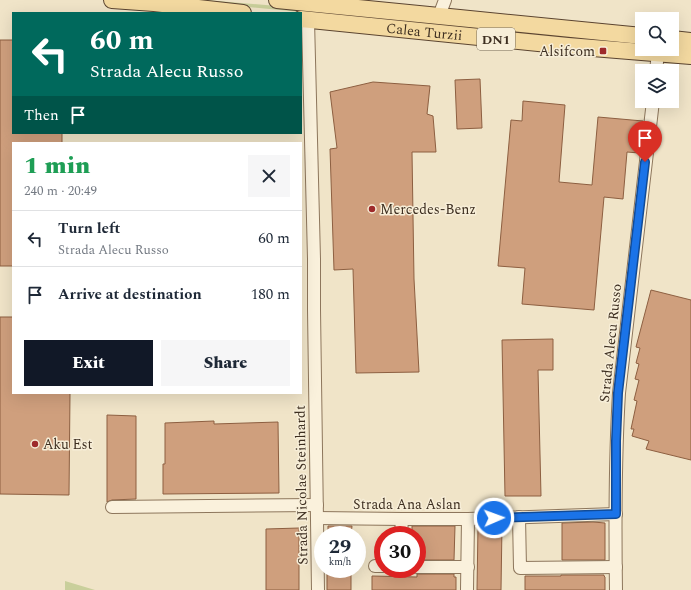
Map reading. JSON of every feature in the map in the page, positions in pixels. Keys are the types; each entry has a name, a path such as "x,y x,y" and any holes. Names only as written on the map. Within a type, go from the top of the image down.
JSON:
{"main road":[{"path":"112,0 234,12"},
{"name":"Calea Turzii","path":"277,0 635,35"},
{"name":"Calea Turzii","path":"305,19 635,51"},
{"path":"679,40 691,41"},
{"name":"Calea Turzii","path":"679,55 691,56"}],"street":[{"path":"440,16 445,0"},
{"name":"Strada Nicolae Steinhardt","path":"305,19 314,259 318,590"},
{"name":"Strada Alecu Russo","path":"616,590 616,441 618,393 652,108"},
{"path":"112,507 317,505"},
{"name":"Strada Ana Aslan","path":"318,518 468,519 616,514"},
{"path":"520,517 520,568 616,567"},
{"path":"401,526 402,519"},
{"path":"467,590 468,519"},
{"path":"426,567 468,568"}],"green space":[{"path":"175,0 206,0 301,8 635,41 635,45 384,20"},
{"path":"65,581 95,590 65,590"}],"building":[{"path":"0,40 12,40 12,134 62,134 62,142 12,142 12,266 0,266"},
{"path":"480,79 482,128 457,129 455,80"},
{"name":"Mercedes-Benz","path":"373,82 430,86 427,114 433,116 436,152 412,152 414,279 419,372 356,373 353,269 334,270 330,149 337,148 330,92"},
{"path":"523,101 565,105 559,182 592,185 598,117 643,121 639,153 627,152 623,199 604,197 594,310 522,304 525,268 498,266 511,120 522,121"},
{"path":"651,290 691,300 691,460 646,449 649,441 632,436 634,429 631,429 637,401 634,400 639,380 635,379 639,364 636,363 640,348 636,347"},
{"name":"Aku Est","path":"0,317 12,317 12,394 70,394 69,495 0,494"},
{"path":"553,339 553,370 538,370 541,496 505,496 502,340"},
{"path":"107,415 136,416 136,499 112,500 107,502"},
{"path":"214,421 214,424 278,422 279,493 163,494 165,423"},
{"path":"562,523 605,523 605,560 562,560"},
{"path":"502,525 501,590 477,590 478,526"},
{"path":"426,526 455,526 454,560 426,560"},
{"path":"299,528 299,590 266,590 266,529"},
{"path":"426,574 454,574 454,577 456,577 456,590 372,590 372,576 374,576 374,578 426,578"},
{"path":"604,575 605,590 525,590 525,576"},
{"path":"327,578 351,578 351,590 327,590"}],"place":[{"name":"Alsifcom","path":"603,51"},
{"name":"Mercedes-Benz","path":"372,209"},
{"name":"Aku Est","path":"35,444"}],"route":[{"path":"494,518 616,514 615,485 618,393 645,162"}]}
